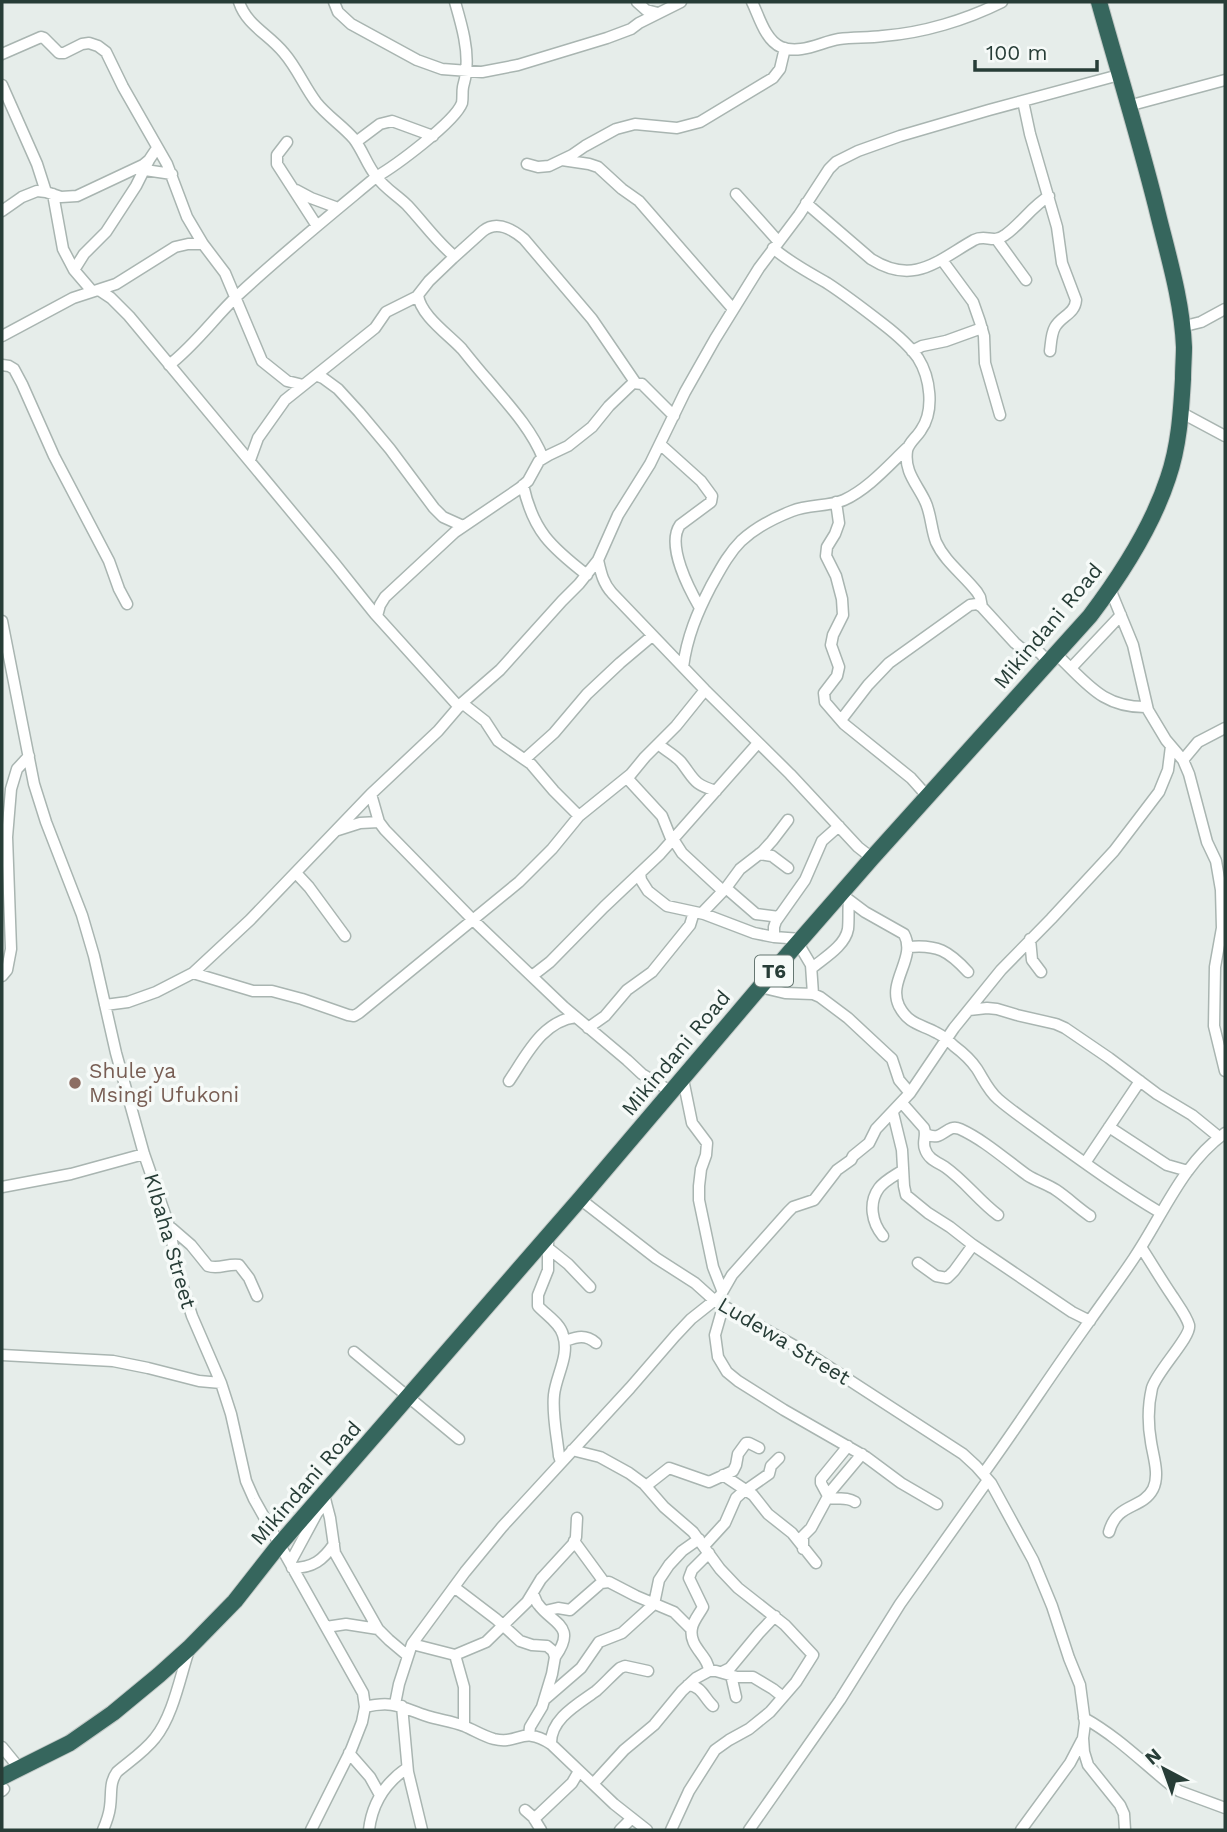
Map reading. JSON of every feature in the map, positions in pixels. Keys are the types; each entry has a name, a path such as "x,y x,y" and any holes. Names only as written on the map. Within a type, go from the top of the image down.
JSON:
{"highway":[{"name":"Mikindani Road","path":"2,1786 20,1769 70,1743 113,1713 189,1648 235,1601 279,1545 325,1498 408,1398 548,1242 580,1199 760,987 800,941 845,897 872,859 1053,658 1110,589 1151,520 1174,458 1182,413 1184,347 1170,262 1147,169 1099,2"}],"street":[{"path":"239,2 250,22 272,40 291,62 325,112 356,142 376,177 408,206 436,240 454,256"},
{"path":"334,2 344,18 362,31 435,68 488,72 607,38 631,29 681,2"},
{"path":"169,365 235,297 338,208 432,136 460,106 467,70 465,46 455,2"},
{"path":"752,2 766,33 778,46 785,48 807,48 832,40 907,33 963,18 1002,2"},
{"path":"639,4 639,23"},
{"path":"639,4 649,12 659,13"},
{"path":"2,54 41,37 61,54 89,43 106,52 123,88 172,174 184,212 225,273 262,361 287,381 303,385"},
{"path":"527,164 549,166 616,129 635,124 677,128 700,122 773,78 780,69 785,48"},
{"path":"105,1005 128,1002 156,992 192,973 250,920 371,794 507,662 587,575 598,560 618,515 661,445 688,386 733,309 829,169 844,157 882,142 1119,75"},
{"path":"1128,106 1225,80"},
{"path":"3,91 49,193 63,249 74,270 95,290 111,298 129,316 377,616 461,705 485,721 498,741 525,760 579,816"},
{"path":"1023,101 1058,227 1062,263 1076,300 1073,310 1055,327 1051,351"},
{"path":"356,142 388,121 432,136"},
{"path":"287,142 276,160 281,173 317,226"},
{"path":"74,270 84,254 106,232 157,148"},
{"path":"562,160 598,167 622,190 639,201 733,309"},
{"path":"2,211 22,197 37,191 68,197 77,196 147,165 172,174"},
{"path":"293,189 338,208"},
{"path":"682,667 686,643 700,608 722,564 733,549 752,532 791,512 836,502 857,493 907,448 925,423 929,401 926,374 912,351 893,332 846,296 783,257 776,244 736,194"},
{"path":"997,240 1017,226 1038,203 1049,196"},
{"path":"806,203 878,264 903,273 942,260 985,237 997,240 1026,280"},
{"path":"250,460 258,438 285,400 375,328 386,312 418,296 454,256 490,225 501,225 524,239 592,319 635,382 642,384 674,416"},
{"path":"2,336 73,298 126,279 175,247 203,244"},
{"path":"942,260 973,302 982,328 985,363 1000,415"},
{"path":"418,296 423,309 464,351 506,401 537,444 543,458"},
{"path":"1181,327 1225,309"},
{"path":"912,351 982,328"},
{"path":"2,365 11,366 18,376 54,456 109,561 127,604"},
{"path":"317,376 338,389 366,420 434,509 443,517 463,526"},
{"path":"377,616 385,597 463,526 523,485 543,458 561,450 592,427 615,399 635,382"},
{"path":"1182,413 1225,436"},
{"path":"661,445 701,481 712,496 711,502 680,526 674,538 680,564 700,608"},
{"path":"907,448 910,475 926,504 937,543 944,555 977,592 982,607"},
{"path":"523,485 531,513 540,530 560,553 587,575"},
{"path":"836,502 839,523 825,556 836,576 843,615 831,645 839,667 837,676 826,690 824,698 841,720 911,779 928,797"},
{"path":"598,560 606,586 872,859"},
{"path":"1110,589 1136,655 1147,707 1158,727 1183,760 1207,842 1221,863 1222,928 1215,967 1214,1026 1225,1071"},
{"path":"841,720 868,684 897,655 970,605 977,604 1021,648 1039,652 1071,668 1108,700 1129,707 1147,707"},
{"path":"1071,668 1121,615"},
{"name":"KIbaha Street","path":"2,621 34,784 85,925 144,1154 169,1226 178,1272 192,1316 221,1383 246,1481 279,1545 359,1685 365,1707"},
{"path":"525,760 554,733 587,694 652,636"},
{"path":"192,973 253,990 272,991 354,1016 519,881 579,816 627,778 676,726 705,690"},
{"path":"1183,760 1198,742 1225,728"},
{"path":"532,976 550,962 673,840 758,743"},
{"path":"658,744 681,762 687,773 700,785 716,791"},
{"path":"937,1504 915,1493 862,1454 784,1410 727,1372 718,1357 715,1335 720,1296 732,1275 788,1212 793,1207 814,1200 833,1175 869,1143 876,1129 910,1093 954,1028 1001,970 1114,851 1159,792 1168,770 1171,746"},
{"path":"2,976 7,970 11,949 7,837 11,789 17,769 29,755"},
{"path":"627,778 662,816 682,853 756,914 779,917"},
{"path":"371,794 379,822 473,919 588,1028 642,1074 672,1092"},
{"path":"588,1028 605,1016 631,987 652,972 698,912 724,889 740,869 760,854 788,821"},
{"path":"336,830 354,824 379,822"},
{"path":"774,937 774,927 779,917 806,880 822,841 839,826"},
{"path":"760,854 772,856 788,868"},
{"path":"296,873 345,936"},
{"path":"640,873 646,889 664,904 698,912 754,933 800,941 812,968 813,994"},
{"path":"845,897 904,934 908,947 896,996 898,1004 913,1023 939,1033 974,1065 997,1098 1085,1163 1161,1213"},
{"path":"812,968 845,937 848,930 845,897"},
{"path":"1030,939 1032,960 1041,972"},
{"path":"908,947 945,951 968,972"},
{"path":"760,987 785,993 813,994 848,1018 892,1059 899,1080 910,1093"},
{"path":"749,1830 840,1700 900,1604 1151,1233 1188,1171 1222,1135 1056,1024 997,1009 969,1010"},
{"path":"509,1082 540,1037 562,1020 576,1017"},
{"path":"683,1079 692,1124 707,1143 701,1169 699,1200 713,1267 722,1290"},
{"path":"1085,1163 1140,1081"},
{"path":"902,1103 924,1128 924,1147 930,1158 957,1177 998,1215"},
{"path":"893,1113 902,1150 906,1195 973,1245 1072,1312 1090,1321"},
{"path":"1109,1127 1167,1165 1188,1171"},
{"path":"926,1134 935,1137 951,1128 957,1128 983,1142 1028,1176 1054,1188 1090,1216"},
{"path":"2,1187 71,1174 144,1154"},
{"path":"883,1236 873,1219 874,1202 880,1186 903,1170"},
{"name":"Ludewa Street","path":"580,1199 656,1258 695,1283 719,1304 809,1354 976,1465 986,1477 1023,1540 1052,1606 1080,1685 1084,1752 1088,1765 1120,1805 1124,1814 1125,1830"},
{"path":"169,1226 191,1245 208,1266 220,1268 239,1265 249,1278 257,1296"},
{"path":"548,1242 590,1287"},
{"path":"548,1242 548,1270 537,1302 559,1328 565,1341 554,1405 561,1462"},
{"path":"918,1264 936,1276 947,1278 973,1245"},
{"path":"1109,1532 1114,1519 1122,1511 1143,1500 1156,1482 1150,1441 1152,1389 1155,1379 1190,1329 1181,1309 1141,1247"},
{"path":"422,1830 407,1768 399,1705 399,1684 412,1644 502,1527 691,1319 719,1304"},
{"path":"565,1341 583,1336 596,1343"},
{"path":"354,1352 459,1439"},
{"path":"2,1354 113,1361 199,1381 221,1383"},
{"path":"646,1486 669,1468 706,1482 729,1474 735,1468 738,1454 746,1443 759,1448"},
{"path":"827,1497 821,1479 848,1446"},
{"path":"572,1450 600,1457 646,1486 704,1546 738,1588 775,1616 813,1655 796,1682 770,1712 715,1750 689,1791 671,1830"},
{"path":"803,1549 803,1536 811,1528 827,1497 862,1454"},
{"path":"691,1629 703,1607 690,1575 704,1546 727,1520 736,1498 769,1474 771,1466 779,1458"},
{"path":"833,1464 841,1470 843,1476"},
{"path":"723,1475 757,1499 768,1514 792,1533 816,1563"},
{"path":"827,1497 845,1498 855,1502"},
{"path":"325,1498 291,1565 309,1566 318,1562 334,1544"},
{"path":"325,1498 335,1553 378,1629 408,1656"},
{"path":"412,1644 455,1655 486,1642 527,1602 541,1579 574,1541 578,1518"},
{"path":"574,1541 604,1582 615,1584 674,1612 691,1629 695,1647 708,1662 709,1671"},
{"path":"544,1700 581,1668 599,1642 622,1633 654,1604 659,1580 682,1551 704,1546"},
{"path":"545,1611 558,1608 569,1610 604,1582"},
{"path":"454,1587 520,1641 532,1646 547,1646 555,1657"},
{"path":"529,1735 528,1730 539,1714 544,1700 555,1657 563,1644 562,1629 538,1604 533,1594"},
{"path":"726,1674 775,1616"},
{"path":"326,1627 346,1623 378,1629"},
{"path":"103,1830 110,1807 110,1785 113,1778 154,1740 160,1731 189,1648"},
{"path":"455,1655 464,1687 464,1726"},
{"path":"551,1744 552,1731 570,1709 599,1688 620,1668 625,1666 648,1671"},
{"path":"593,1784 624,1750 651,1728 695,1678 709,1671 753,1677 783,1697"},
{"path":"726,1674 736,1697"},
{"path":"688,1685 699,1689 713,1706"},
{"path":"311,1830 349,1753 365,1707 375,1704 399,1705 429,1717 464,1726 496,1740 529,1735 540,1737 647,1830"},
{"path":"1084,1718 1122,1742 1179,1791 1225,1808"},
{"path":"1021,1830 1070,1763 1083,1738"},
{"path":"2,1747 20,1769"},
{"path":"349,1753 370,1777 380,1795"},
{"path":"369,1830 380,1795 387,1784 407,1768"},
{"path":"534,1819 572,1783 579,1771"},
{"path":"525,1810 541,1830"},
{"path":"620,1830 632,1818"}],"place":[{"name":"Shule ya Msingi Ufukoni","path":"75,1083"}]}
